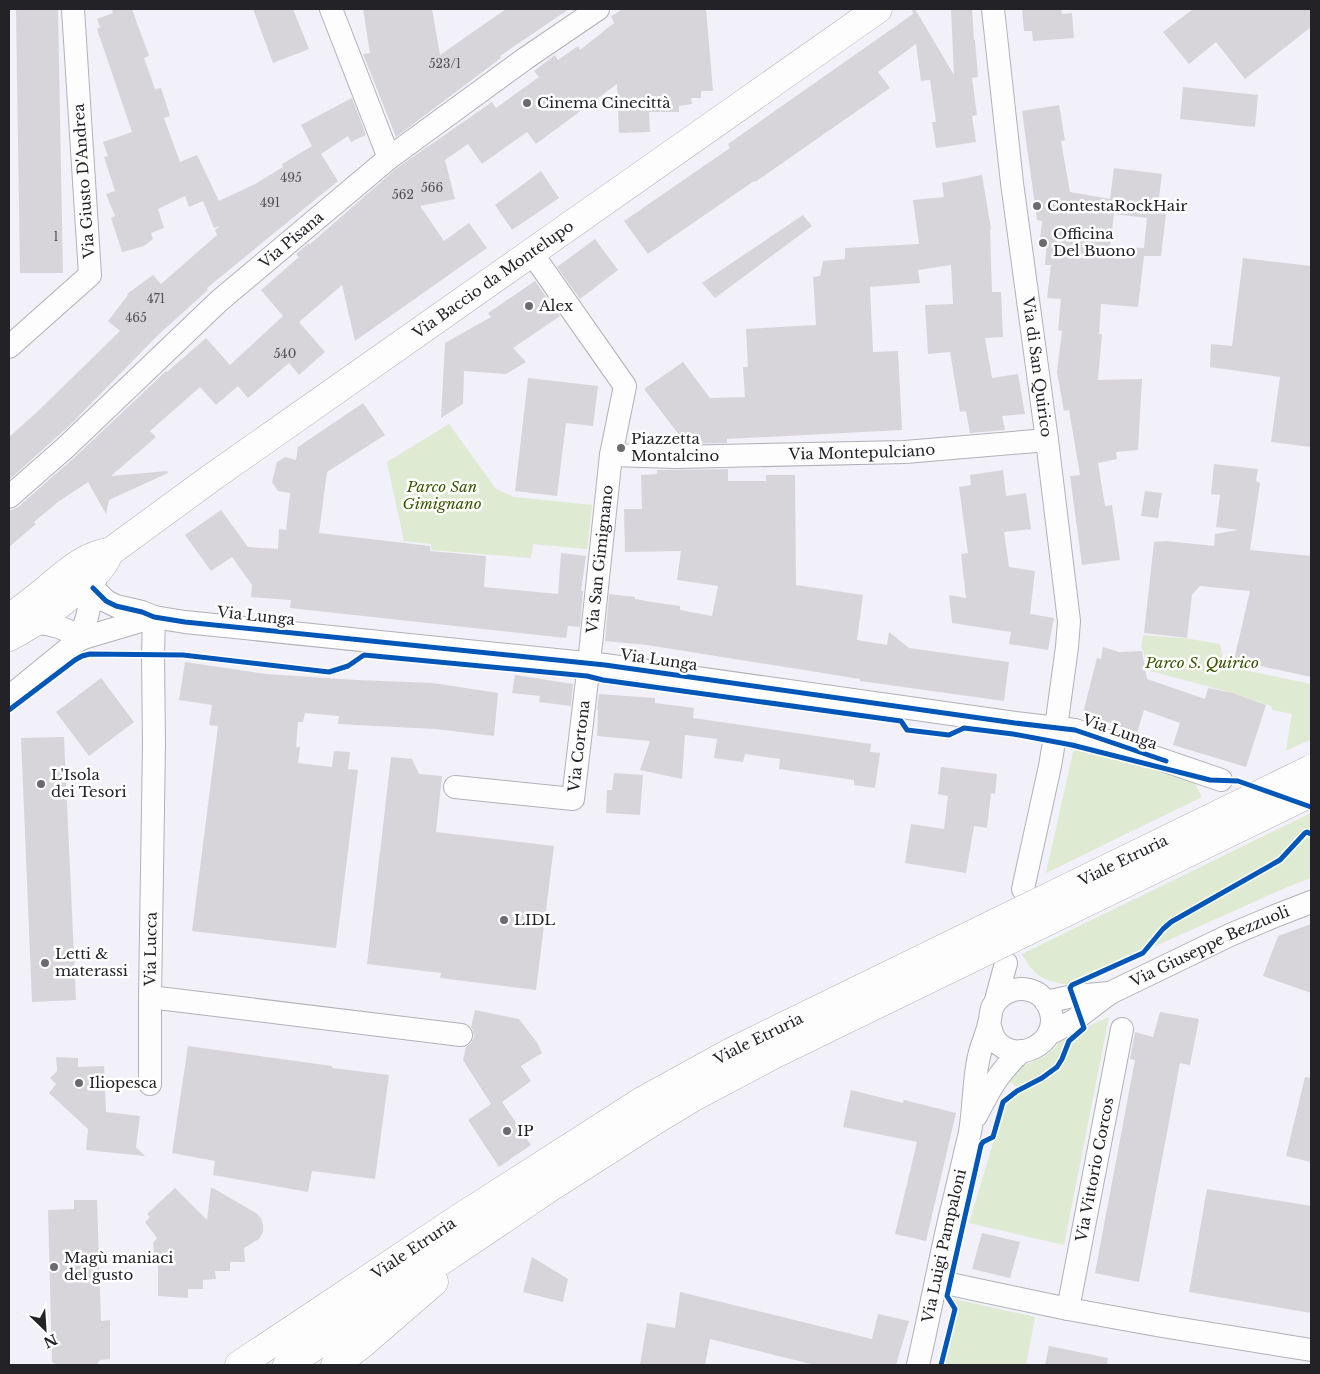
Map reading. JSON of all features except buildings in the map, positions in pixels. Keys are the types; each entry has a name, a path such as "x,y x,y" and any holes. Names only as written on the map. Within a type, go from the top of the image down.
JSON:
{"main road":[{"name":"Via Baccio da Montelupo","path":"100,570 211,478 878,9"},
{"name":"Via Baccio da Montelupo","path":"9,618 26,608 74,567 102,553 100,570"},
{"name":"Via Baccio da Montelupo","path":"9,637 26,608"},
{"name":"Viale Etruria","path":"286,1365 551,1187 648,1111 740,1047 1311,769"},
{"name":"Viale Etruria","path":"239,1365 461,1217 648,1111 692,1098 773,1055 1311,793"},
{"name":"Viale Etruria","path":"335,1365 398,1314 514,1212"}],"street":[{"name":"Via Giusto D'Andrea","path":"9,347 90,275 73,9"},
{"path":"331,9 388,158"},
{"name":"Via Pisana","path":"9,497 65,448 219,301 388,158 526,58 598,9"},
{"name":"Via di San Quirico","path":"993,9 1012,183 1047,440 1068,621 1067,647 1056,727"},
{"path":"531,252 625,386 611,455"},
{"name":"Via Montepulciano","path":"611,455 676,457 904,452 1047,440"},
{"name":"Via San Gimignano","path":"589,663 611,455"},
{"path":"9,697 80,639 100,570"},
{"name":"Via Lunga","path":"100,570 102,598 112,605 142,612 154,617 589,663 1015,723 1056,727 1075,730 1221,780"},
{"path":"26,608 45,623 72,633 80,639"},
{"name":"Via Lunga","path":"80,639 154,617"},
{"name":"Via Lucca","path":"154,617 150,997 461,1035"},
{"name":"Via Cortona","path":"455,787 573,799 589,663"},
{"path":"1023,889 1050,766 1056,727"},
{"name":"Via Giuseppe Bezzuoli","path":"1049,1034 1073,1021 1110,993 1230,935 1311,902"},
{"name":"Via Luigi Pampaloni","path":"918,1365 971,1125 978,1062 1006,963 1021,989 1037,993 1046,1002"},
{"name":"Via Giuseppe Bezzuoli","path":"1046,1002 1073,996 1110,993"},
{"path":"150,997 150,1084"},
{"path":"1046,1002 1052,1020 1049,1034"},
{"path":"990,1023 995,1040 999,1044 1010,1050 1022,1051"},
{"name":"Via Vittorio Corcos","path":"1068,1309 1122,1029"},
{"name":"Via Luigi Pampaloni","path":"971,1125 996,1079 1010,1061 1022,1051 1038,1046 1049,1034"},
{"path":"936,1281 1068,1309 1311,1350"}],"green space":[{"name":"Parco San Gimignano","path":"449,424 496,489 514,497 592,505 587,549 533,544 531,558 431,550 431,544 404,541 387,462"},
{"name":"Parco S. Quirico","path":"1143,635 1220,644 1224,666 1311,684 1311,739 1286,751 1292,714 1273,710 1271,706 1233,693 1147,670 1143,650 1141,649"},
{"path":"1074,748 1193,779 1202,797 1046,873"},
{"path":"1311,813 1311,878 1073,981 1068,985 1045,979 1035,973 1022,954"},
{"path":"1109,1017 1064,1245 969,1223 1003,1110 1009,1102 1023,1092 1007,1079 1020,1067 1044,1057 1056,1047 1060,1039"},
{"path":"954,1299 1035,1317 1026,1365 941,1365"}],"cycle path":[{"path":"93,588 106,601 116,606 154,617 185,622 605,665 1075,730 1166,761"},
{"path":"9,710 75,660 90,654 183,655 329,672 348,666 364,655 587,676 603,680 901,721 907,730 949,735 964,728 1013,734 1072,745 1210,780 1238,781 1311,807"},
{"path":"941,1365 955,1309 947,1296 981,1145 993,1137 1003,1102 1017,1091 1042,1078 1057,1067 1069,1041 1084,1028 1070,988 1072,985 1143,953 1171,922 1280,860 1305,833 1311,834"}],"place":[{"name":"Cinema Cinecittà","path":"527,103"},
{"name":"ContestaRockHair","path":"1037,206"},
{"name":"Officina Del Buono","path":"1043,243"},
{"name":"Alex","path":"529,306"},
{"name":"Piazzetta Montalcino","path":"621,448"},
{"name":"L'Isola dei Tesori","path":"41,784"},
{"name":"LIDL","path":"504,920"},
{"name":"Letti & materassi","path":"45,963"},
{"name":"Iliopesca","path":"79,1083"},
{"name":"IP","path":"507,1131"},
{"name":"Magù maniaci del gusto","path":"54,1267"}]}
